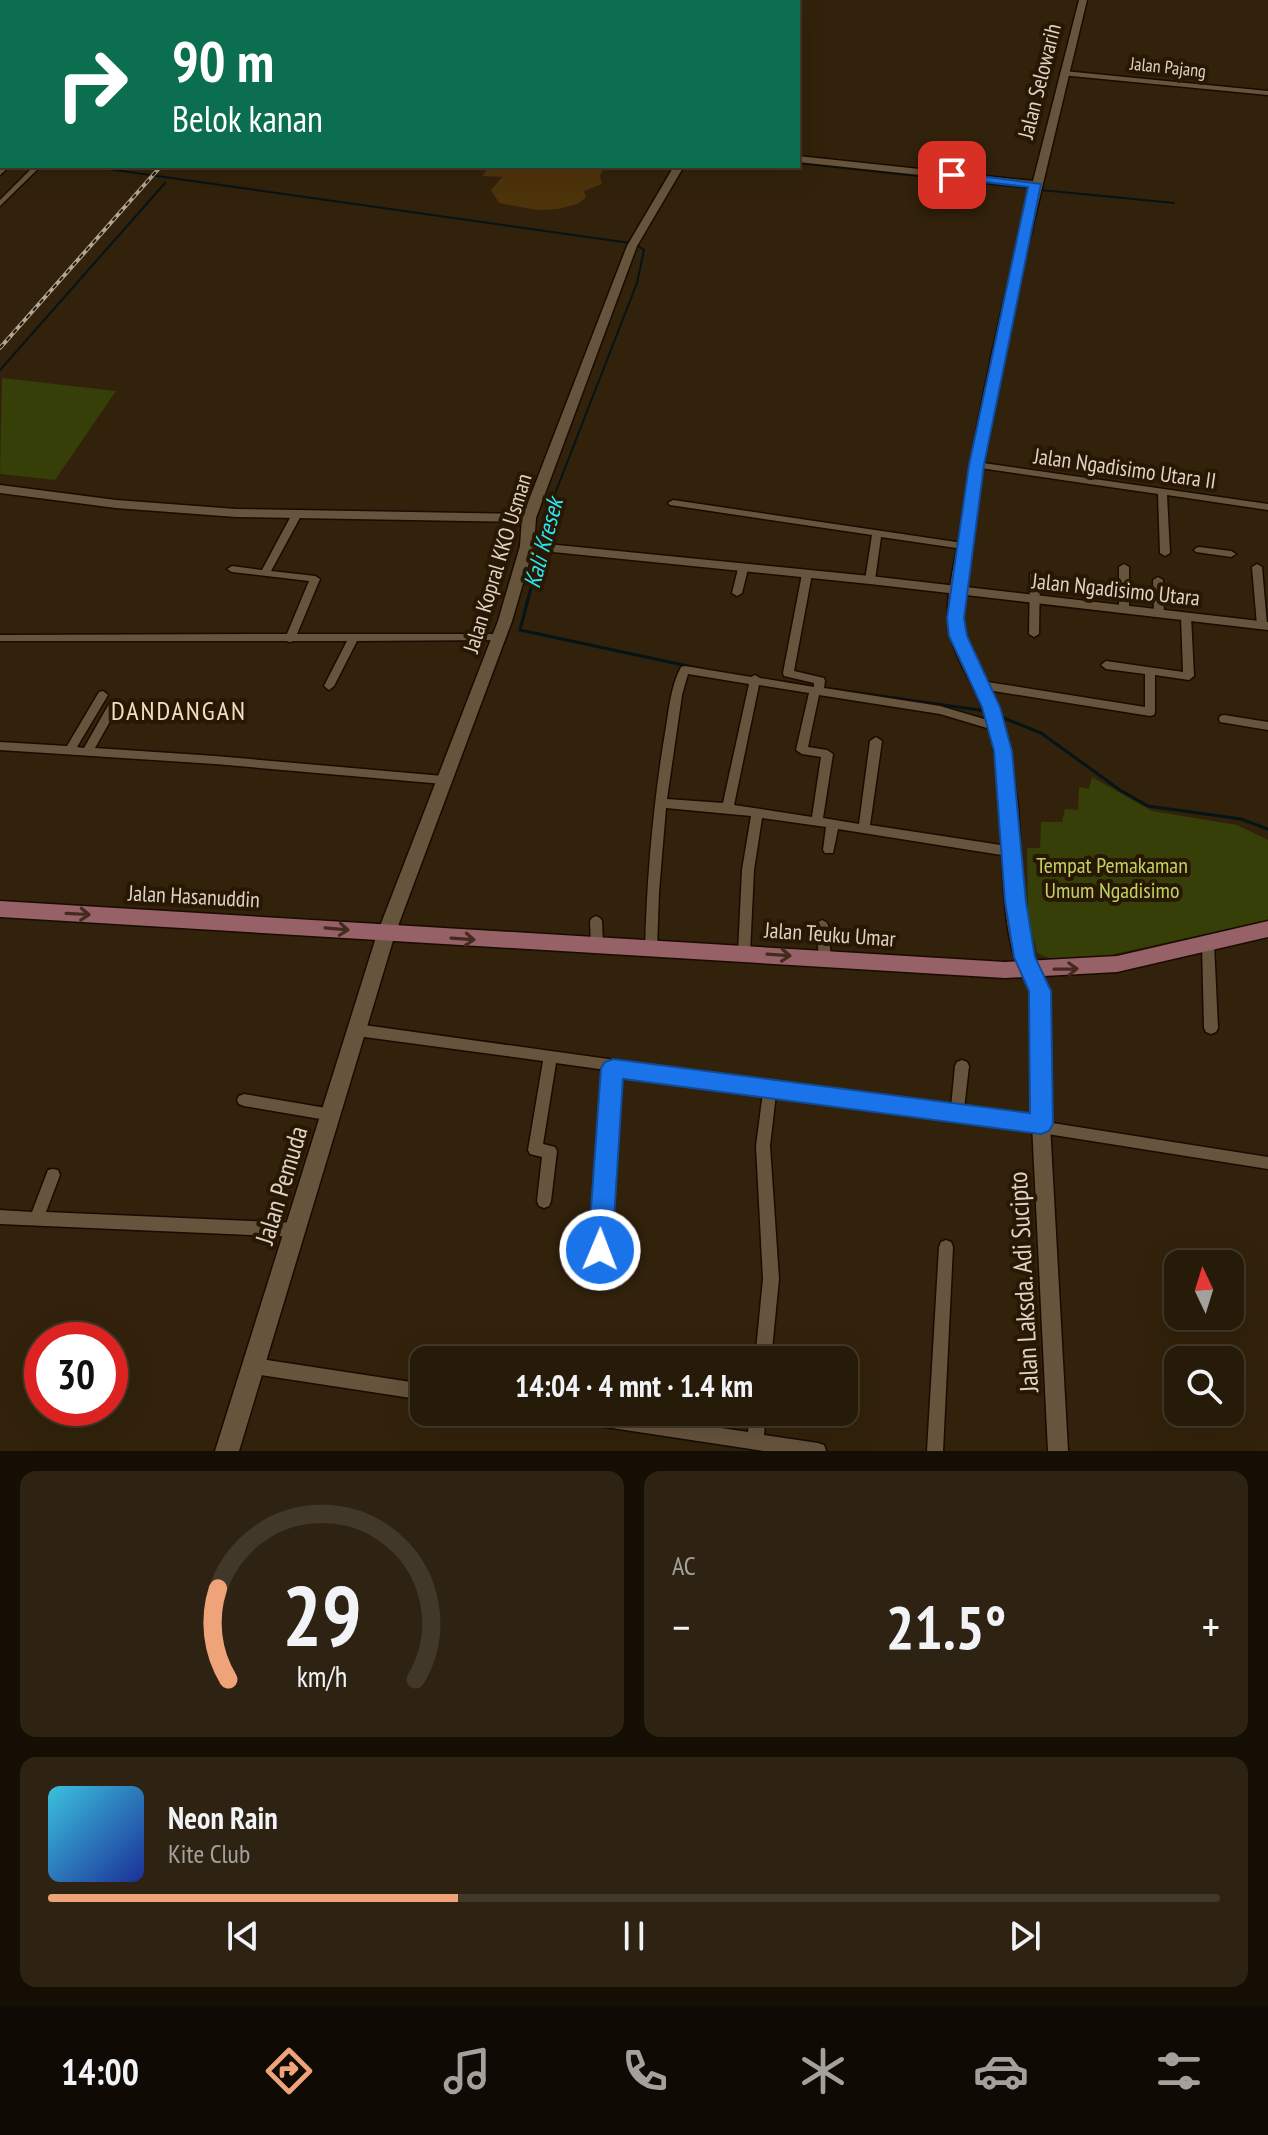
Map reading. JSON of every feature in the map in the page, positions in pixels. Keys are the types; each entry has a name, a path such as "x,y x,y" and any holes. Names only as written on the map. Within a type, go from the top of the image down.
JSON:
{"main road":[{"name":"Jalan Selowarih","path":"1028,969 1015,902 1014,852 1003,751 981,685 958,636 955,618 976,465 1035,184 1083,0"},
{"path":"800,159 1035,184"},
{"name":"Jalan Kopral KKO Usman","path":"386,934 443,780 536,547 529,518 635,241 678,168"},
{"name":"Jalan Hasanuddin","path":"0,909 278,924 386,934"},
{"name":"Jalan Teuku Umar","path":"386,934 1028,969 1117,964 1268,929"},
{"name":"Jalan Pemuda","path":"227,1451 386,934"}],"street":[{"name":"Jalan Pajang","path":"1064,73 1268,93"},
{"path":"0,204 36,168"},
{"name":"Jalan Ngadisimo Utara II","path":"976,465 1268,507"},
{"path":"0,489 180,510 529,518"},
{"path":"1162,491 1165,553"},
{"path":"673,503 963,546"},
{"path":"265,573 297,514"},
{"path":"870,580 877,534"},
{"name":"Jalan Ngadisimo Utara","path":"536,547 870,580 959,593 1265,626"},
{"path":"1199,550 1233,558"},
{"path":"1124,567 1124,610"},
{"path":"1257,567 1265,626"},
{"path":"232,569 315,579 290,639"},
{"path":"737,593 743,569"},
{"path":"807,574 799,616 801,625 788,673 818,689"},
{"path":"1034,634 1035,574"},
{"path":"1158,580 1159,614"},
{"path":"1106,665 1191,675 1186,616"},
{"path":"0,638 500,637"},
{"path":"329,686 353,639"},
{"path":"651,949 652,875 659,803 682,674 693,669 994,719"},
{"path":"981,685 1149,712 1150,671"},
{"path":"728,808 755,679"},
{"path":"817,821 827,754 802,750 818,689"},
{"path":"70,750 103,695"},
{"path":"88,751 113,707"},
{"path":"1224,719 1268,726"},
{"path":"864,828 876,741"},
{"path":"0,746 443,780"},
{"path":"659,803 757,812 1014,852"},
{"path":"744,953 748,870 757,812"},
{"path":"829,850 833,823"},
{"path":"596,921 597,946"},
{"path":"822,925 825,958"},
{"path":"1208,944 1211,1028"},
{"name":"Jalan Laksda. Adi Sucipto","path":"1028,969 1040,991 1041,1124 1058,1451"},
{"path":"357,1030 613,1068 1041,1124 1268,1163"},
{"path":"544,1201 550,1151 535,1150 550,1058"},
{"path":"957,1114 962,1066"},
{"path":"600,1250 613,1068"},
{"path":"764,1346 771,1279 763,1146 770,1089"},
{"path":"244,1100 332,1115"},
{"path":"36,1219 53,1175"},
{"path":"0,1217 297,1230"},
{"path":"935,1451 946,1247"},
{"path":"254,1366 410,1390"},
{"path":"654,1426 818,1451"},
{"path":"755,1441 757,1426"}],"green space":[{"path":"2,378 116,391 55,480 0,474"},
{"name":"Tempat Pemakaman Umum Ngadisimo","path":"1092,777 1152,811 1237,825 1268,840 1268,920 1083,961 1057,962 1037,953 1028,916 1027,848 1040,848 1041,822 1062,822 1065,809 1078,810 1079,787 1089,789"}],"building":[{"path":"488,168 604,168 600,176 602,184 584,191 586,197 578,204 558,209 537,210 499,203 491,190 502,177 482,176"}],"waterway":[{"path":"800,163 1027,188"},
{"name":"Kali Kresek","path":"101,168 630,243"},
{"path":"0,370 165,183"},
{"path":"1041,190 1174,203"},
{"name":"Kali Kresek","path":"545,536 551,504 637,283 644,250 637,245"},
{"name":"Kali Kresek","path":"545,534 520,630 702,669"},
{"name":"Kali Kresek","path":"784,682 816,687"},
{"name":"Kali Kresek","path":"824,688 986,711"},
{"name":"Kali Kresek","path":"1001,717 1041,733 1120,790 1148,806 1241,819 1268,829"}],"railway":[{"path":"0,348 159,168"}],"district":[{"name":"DANDANGAN","path":"179,710"}],"route":[{"path":"600,1250 613,1068 1041,1124 1040,991 1024,957 1015,902 1014,852 1003,751 991,707 958,636 955,618 976,465 1035,184 952,175"}]}
